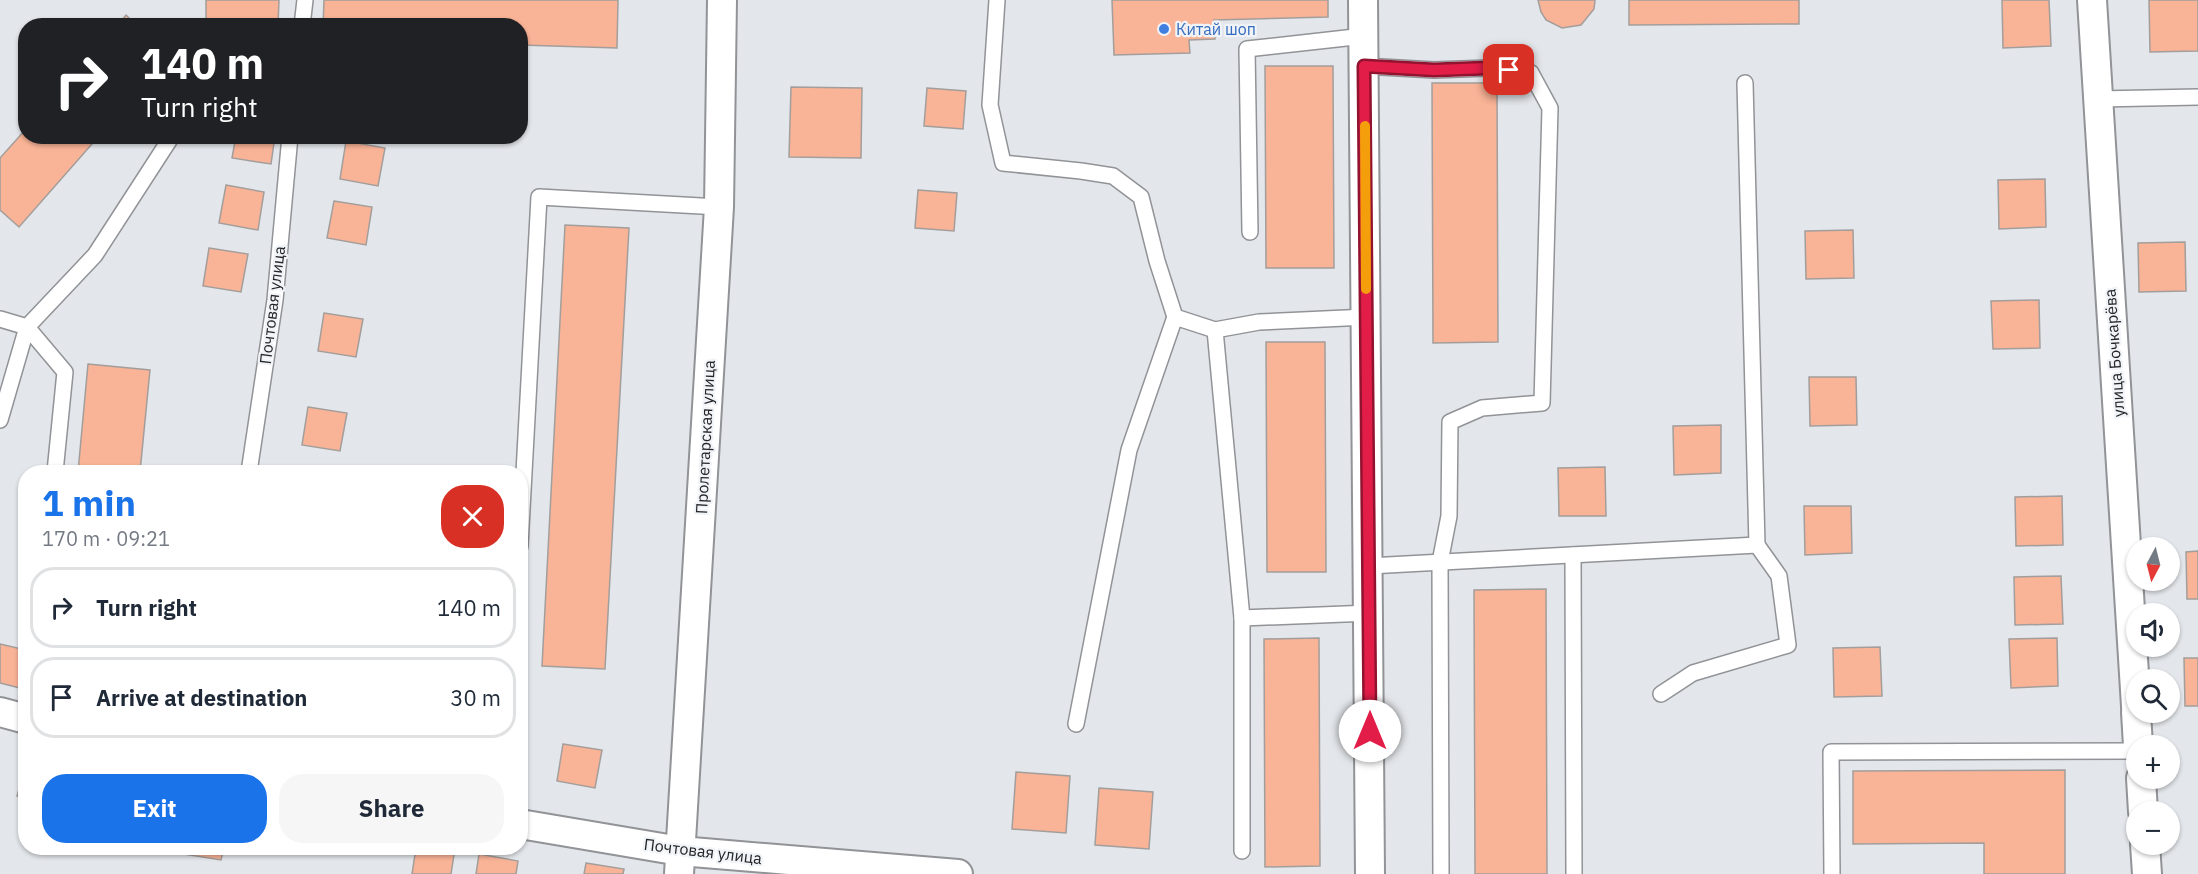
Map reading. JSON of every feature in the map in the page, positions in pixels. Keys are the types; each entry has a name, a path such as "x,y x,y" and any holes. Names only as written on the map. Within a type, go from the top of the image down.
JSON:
{"street":[{"name":"Пролетарская улица","path":"679,862 718,207 722,0"},
{"path":"1363,0 1370,613 1370,874"},
{"name":"улица Бочкарёва","path":"2092,0 2134,669"},
{"path":"0,712 18,717"},
{"name":"Почтовая улица","path":"528,826 679,862 958,874"},
{"path":"2146,855 2147,874"}],"lane":[{"path":"303,18 305,0"},
{"path":"997,0 990,105 1003,163 1113,176 1141,197 1157,261 1175,317 1129,450 1076,724"},
{"path":"1250,232 1247,49 1364,36"},
{"path":"1364,66 1434,70 1488,68 1531,73 1550,108 1542,403 1482,408 1450,422 1449,516 1440,562 1441,874"},
{"path":"1661,694 1693,673 1788,645 1779,576 1756,545 1745,83"},
{"path":"2098,99 2198,97"},
{"path":"0,420 27,327 95,255 167,144"},
{"name":"Почтовая улица","path":"250,465 275,300 289,144"},
{"path":"524,465 539,197 718,207"},
{"path":"1175,317 1215,330 1259,322 1367,317"},
{"path":"0,319 27,327 65,372 56,465"},
{"path":"1215,330 1242,618 1242,851"},
{"path":"1369,566 1756,545"},
{"path":"1573,555 1574,874"},
{"path":"1242,618 1370,613"},
{"path":"1832,874 1831,752 2126,751"}],"building":[{"path":"206,0 279,0 278,18 206,18"},
{"path":"324,0 618,0 617,48 528,45 528,18 323,18"},
{"name":"Китай шоп","path":"1112,0 1328,0 1328,17 1214,20 1215,39 1189,40 1190,53 1114,55"},
{"path":"1538,0 1595,0 1594,9 1581,25 1562,28 1546,20"},
{"path":"1629,0 1799,0 1799,24 1629,25"},
{"path":"2002,0 2049,0 2051,46 2003,48"},
{"path":"2149,0 2198,0 2198,51 2150,52"},
{"path":"1265,66 1333,66 1334,268 1266,268"},
{"path":"1432,83 1497,83 1498,342 1433,343"},
{"path":"791,87 862,88 861,158 789,157"},
{"path":"927,88 966,91 963,129 924,126"},
{"path":"18,138 18,144 92,144 19,227 0,210 0,158"},
{"path":"235,144 274,144 271,164 232,158"},
{"path":"346,144 385,148 378,186 340,179"},
{"path":"2045,179 2046,227 1999,229 1998,180"},
{"path":"226,185 264,192 258,230 219,223"},
{"path":"918,190 957,193 954,231 915,228"},
{"path":"334,201 372,207 366,245 327,238"},
{"path":"565,225 629,228 605,669 542,666"},
{"path":"1853,230 1854,278 1806,279 1805,231"},
{"path":"2185,242 2186,291 2139,292 2138,243"},
{"path":"209,248 248,254 241,292 203,286"},
{"path":"2039,300 2040,348 1993,349 1991,301"},
{"path":"324,313 363,319 356,357 318,351"},
{"path":"1266,342 1325,342 1326,572 1267,572"},
{"path":"88,364 150,370 141,465 79,465"},
{"path":"1809,377 1856,377 1857,425 1810,426"},
{"path":"308,407 347,413 340,451 302,445"},
{"path":"1721,425 1721,473 1674,475 1673,426"},
{"path":"1605,467 1606,516 1559,516 1558,468"},
{"path":"2062,496 2063,545 2016,546 2015,497"},
{"path":"1804,506 1851,506 1852,553 1805,555"},
{"path":"2198,551 2198,599 2187,599 2186,552"},
{"path":"2061,576 2063,624 2015,625 2014,577"},
{"path":"1546,589 1547,874 1475,874 1474,590"},
{"path":"1319,638 1320,866 1265,867 1264,639"},
{"path":"2057,638 2058,686 2011,688 2009,639"},
{"path":"0,644 18,648 18,688 0,683"},
{"path":"1880,647 1882,696 1834,697 1833,648"},
{"path":"2184,658 2198,658 2198,706 2185,706"},
{"path":"563,744 602,750 595,788 557,781"},
{"path":"2065,770 2065,874 1984,874 1984,843 1853,844 1853,771"},
{"path":"1016,772 1070,776 1066,833 1012,829"},
{"path":"1099,788 1153,792 1149,849 1095,845"},
{"path":"189,855 222,855 221,860"},
{"path":"415,855 454,855 451,874 412,874"},
{"path":"479,855 518,861 516,874 476,874"},
{"path":"586,863 624,869 623,874 584,874"}],"slow traffic":[{"path":"1365,126 1366,289"}],"place":[{"name":"Китай шоп","path":"1164,29"}],"route":[{"path":"1370,731 1364,66 1434,70 1488,68 1509,70"}]}
